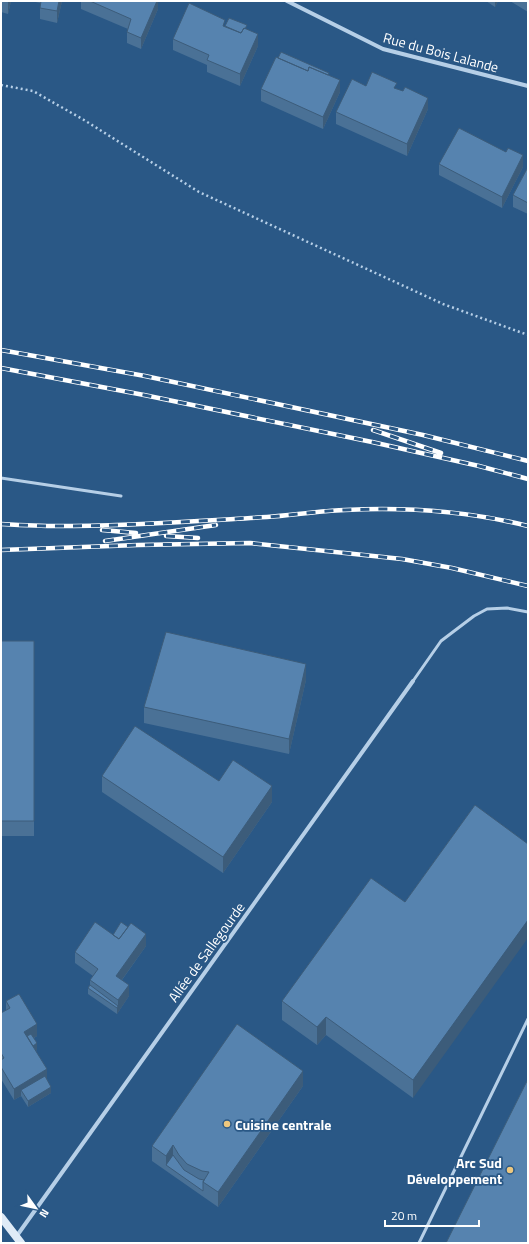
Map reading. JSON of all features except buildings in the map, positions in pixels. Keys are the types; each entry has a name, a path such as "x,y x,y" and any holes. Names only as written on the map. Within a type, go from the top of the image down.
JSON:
{"main road":[{"path":"1,1217 19,1240"}],"street":[{"name":"Rue du Bois Lalande","path":"287,1 383,49 528,86"},
{"name":"Allée de Sallegourde","path":"19,1240 413,681"}],"lane":[{"path":"1,478 121,496"},
{"path":"413,681 441,641 474,616 487,609 507,608 528,612"},
{"path":"419,1243 528,1019"}],"path":[{"path":"1,85 33,91 84,120 199,192 443,304 528,335"}],"railway":[{"path":"1,350 145,376 423,435 528,461"},
{"path":"1,368 144,395 372,442 479,466 528,479"},
{"path":"373,430 441,453"},
{"path":"1,524 84,526 267,517 368,509 391,509 437,511 483,517 528,526"},
{"path":"105,541 216,525"},
{"path":"102,530 136,533"},
{"path":"166,536 198,538"},
{"path":"1,550 250,543 402,559 452,568 528,586"}],"place":[{"name":"Cuisine centrale","path":"227,1124"},
{"name":"Arc Sud Développement","path":"510,1170"}]}
